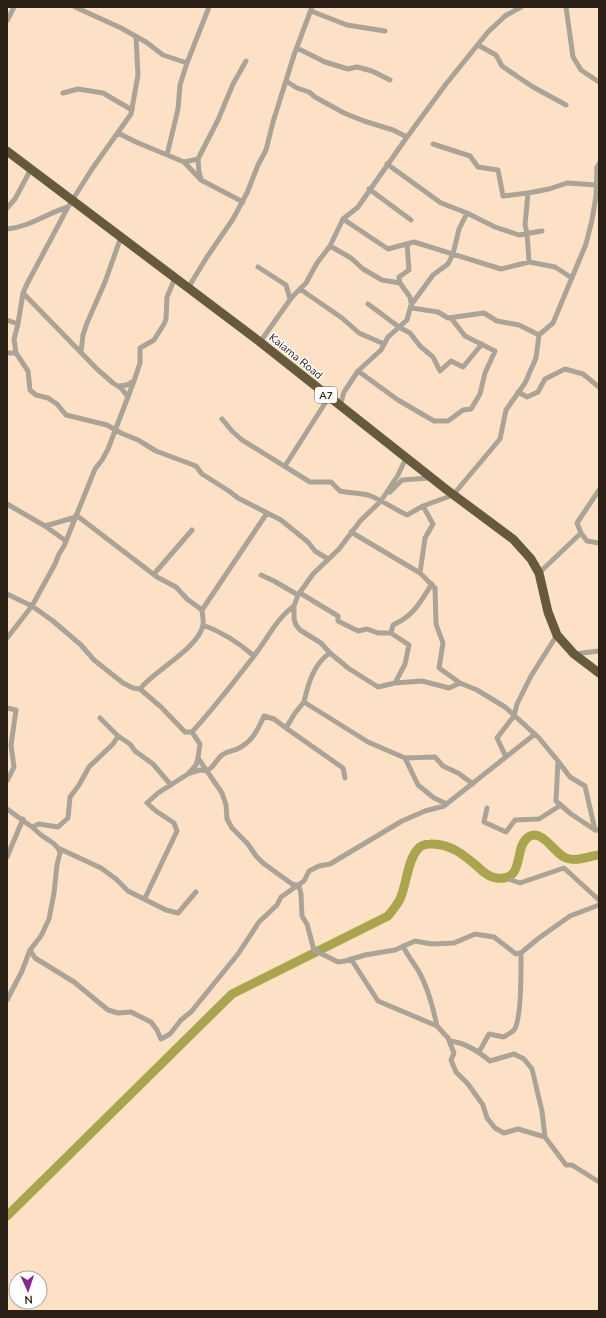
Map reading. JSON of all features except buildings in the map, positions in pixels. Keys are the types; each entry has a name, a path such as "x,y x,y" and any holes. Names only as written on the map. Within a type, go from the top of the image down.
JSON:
{"highway":[{"name":"Kaiama Road","path":"7,151 31,169 70,203 175,278 260,342 430,478 513,539 531,559 539,573 548,612 557,635 574,654 599,673"}],"street":[{"path":"7,21 14,7"},
{"path":"75,7 121,28 163,55 187,63"},
{"path":"167,155 178,109 180,85 209,7"},
{"path":"260,342 290,300 306,283 317,263 330,246 343,219 358,207 369,189 407,137 488,32 505,16 521,7"},
{"path":"566,7 573,57 580,70 599,82"},
{"path":"188,288 243,202 258,165 266,150 286,81 312,9 347,25 385,31"},
{"path":"136,37 138,75 131,114 70,203 22,293 18,324 14,339 16,353 28,371 30,390 36,395 48,398 58,404 66,415 101,423 138,440 156,451 196,466 202,474 229,490 238,498 281,520 294,529 315,551 328,559"},
{"path":"478,45 496,55 502,66 518,77 566,105"},
{"path":"297,48 325,62 348,69 357,67 372,71 390,80"},
{"path":"201,180 198,159 218,120 233,84 246,61"},
{"path":"286,81 297,88 309,92 315,97 344,113 392,130 407,137"},
{"path":"62,93 78,89 103,93 132,110"},
{"path":"118,133 184,162 201,180 243,202"},
{"path":"432,144 470,156 478,167 498,170 503,196 549,189 567,183 596,185"},
{"path":"184,162 198,159"},
{"path":"387,164 441,203 501,229 519,235 542,231"},
{"path":"222,419 242,440 310,482 331,482 340,492 366,495 407,515 423,506 453,495 500,439 506,410 525,383 536,358 539,335 553,322 587,238 592,220 597,167 599,164"},
{"path":"7,208 15,199 31,169"},
{"path":"369,189 411,220"},
{"path":"528,193 525,225 529,262"},
{"path":"7,229 31,223 70,203"},
{"path":"340,406 344,392 358,372 381,350 388,337 407,320 411,305 433,275 448,264 453,254 458,229 467,213"},
{"path":"343,219 388,249 414,242 501,269 529,262 555,267 572,278"},
{"path":"81,352 83,335 87,323 106,282 120,238"},
{"path":"407,244 408,270 399,277 400,282 410,297 412,308 438,312 448,318 484,313 497,320 519,325 539,335"},
{"path":"330,246 351,258 363,269 382,280 400,282"},
{"path":"258,266 286,285 290,300"},
{"path":"7,638 32,606 66,541 95,469 108,449 128,397 140,363 140,348 154,340 166,319 167,297 175,278"},
{"path":"300,289 342,318 359,332 384,344"},
{"path":"22,293 108,380 117,386 128,397"},
{"path":"368,304 399,327 410,333 420,346 433,357 440,371 451,361 463,367 482,344"},
{"path":"358,372 398,400 434,420 448,421 462,410 471,409 480,394 485,373 495,351 465,336 452,318"},
{"path":"7,320 18,324"},
{"path":"7,353 16,353"},
{"path":"518,392 527,397 538,392 544,379 564,369 582,374 599,386"},
{"path":"117,386 127,385 134,381"},
{"path":"285,466 329,397"},
{"path":"381,501 396,480 406,458"},
{"path":"430,478 402,480 351,532 338,549 314,574 299,594 294,606 294,619 300,630 321,643 330,653 348,668 378,687 395,683 422,681 449,688 460,684"},
{"path":"599,490 577,523 581,533 587,541 599,543"},
{"path":"7,504 45,526 66,541"},
{"path":"420,573 425,538 434,524 423,506"},
{"path":"140,689 145,683 180,655 198,636 203,625 202,610 267,513"},
{"path":"45,526 76,516"},
{"path":"76,516 154,574 176,587 202,610"},
{"path":"154,574 192,530"},
{"path":"351,532 420,573 432,584 435,588 436,624 443,643 439,668 460,684 477,690 504,706 535,734 570,777 585,786 597,830"},
{"path":"539,573 581,533"},
{"path":"261,575 338,616 338,622 358,631 367,629 378,634 391,633 409,645 405,664 395,683"},
{"path":"391,633 393,625 414,612 432,584"},
{"path":"7,594 32,606 81,644 90,657 123,683 133,688 140,689 161,707 185,732 192,732 210,712 286,612 294,606"},
{"path":"203,625 217,630 240,643 254,656"},
{"path":"506,757 497,738 514,716 517,704 531,676 557,635"},
{"path":"574,654 599,651"},
{"path":"286,728 304,702 313,673 322,658 330,653"},
{"path":"304,702 368,742 405,758 435,757 442,766 458,772 473,784"},
{"path":"7,708 16,710 11,745 14,767 7,781"},
{"path":"145,898 177,831 174,823 146,802 188,774 200,770 207,771 214,767 218,758 240,748 254,737 264,716 274,719 343,768 344,778"},
{"path":"100,718 118,736 130,744 135,751 153,764 170,785"},
{"path":"188,774 196,765 200,744 192,732"},
{"path":"30,950 35,958 74,982 108,1010 118,1013 131,1012 151,1022 161,1038 170,1034 181,1020 192,1012 238,954 259,922 277,905 281,897 288,891 299,886 304,881 309,871 319,866 330,864 402,821 426,811 444,806 535,734"},
{"path":"32,826 39,824 58,827 68,818 70,797 90,767 113,744 118,736"},
{"path":"198,758 223,796 226,805 227,819 232,828 248,844 254,854 263,863 292,884 299,886"},
{"path":"405,758 418,785 434,798 447,804"},
{"path":"558,761 556,801 571,814 597,830"},
{"path":"487,808 484,822 506,832 515,820 538,819 561,805"},
{"path":"7,809 23,819 41,836 53,843 58,848 100,868 116,879 128,891 145,898 166,910 178,913 196,892"},
{"path":"7,857 23,819"},
{"path":"7,1000 22,971 30,950 41,936 49,919 60,853 58,848"},
{"path":"511,880 520,883 564,868 599,900"},
{"path":"299,886 302,916 307,924 314,950 338,962 395,950 415,941 432,944 454,943 475,934 494,937 516,954 521,953 570,916 599,905"},
{"path":"403,946 424,982 438,1026 450,1041 454,1053 451,1060 456,1072 468,1084 482,1105 487,1118 494,1128 504,1134 518,1129 544,1138 566,1165 572,1165 599,1182"},
{"path":"479,1052 489,1034 504,1037 514,1029 519,1014 522,981 521,953"},
{"path":"351,959 378,1001 438,1026"},
{"path":"450,1041 459,1042 479,1052 490,1061 514,1054 524,1059 532,1069 542,1111 544,1138"}],"waterway":[{"path":"7,1216 232,994 388,916 400,899 411,861 421,846 428,844 444,845 462,854 486,874 496,878 506,878 512,874 516,869 521,847 530,836 534,835 539,836 568,859 599,855"}]}
